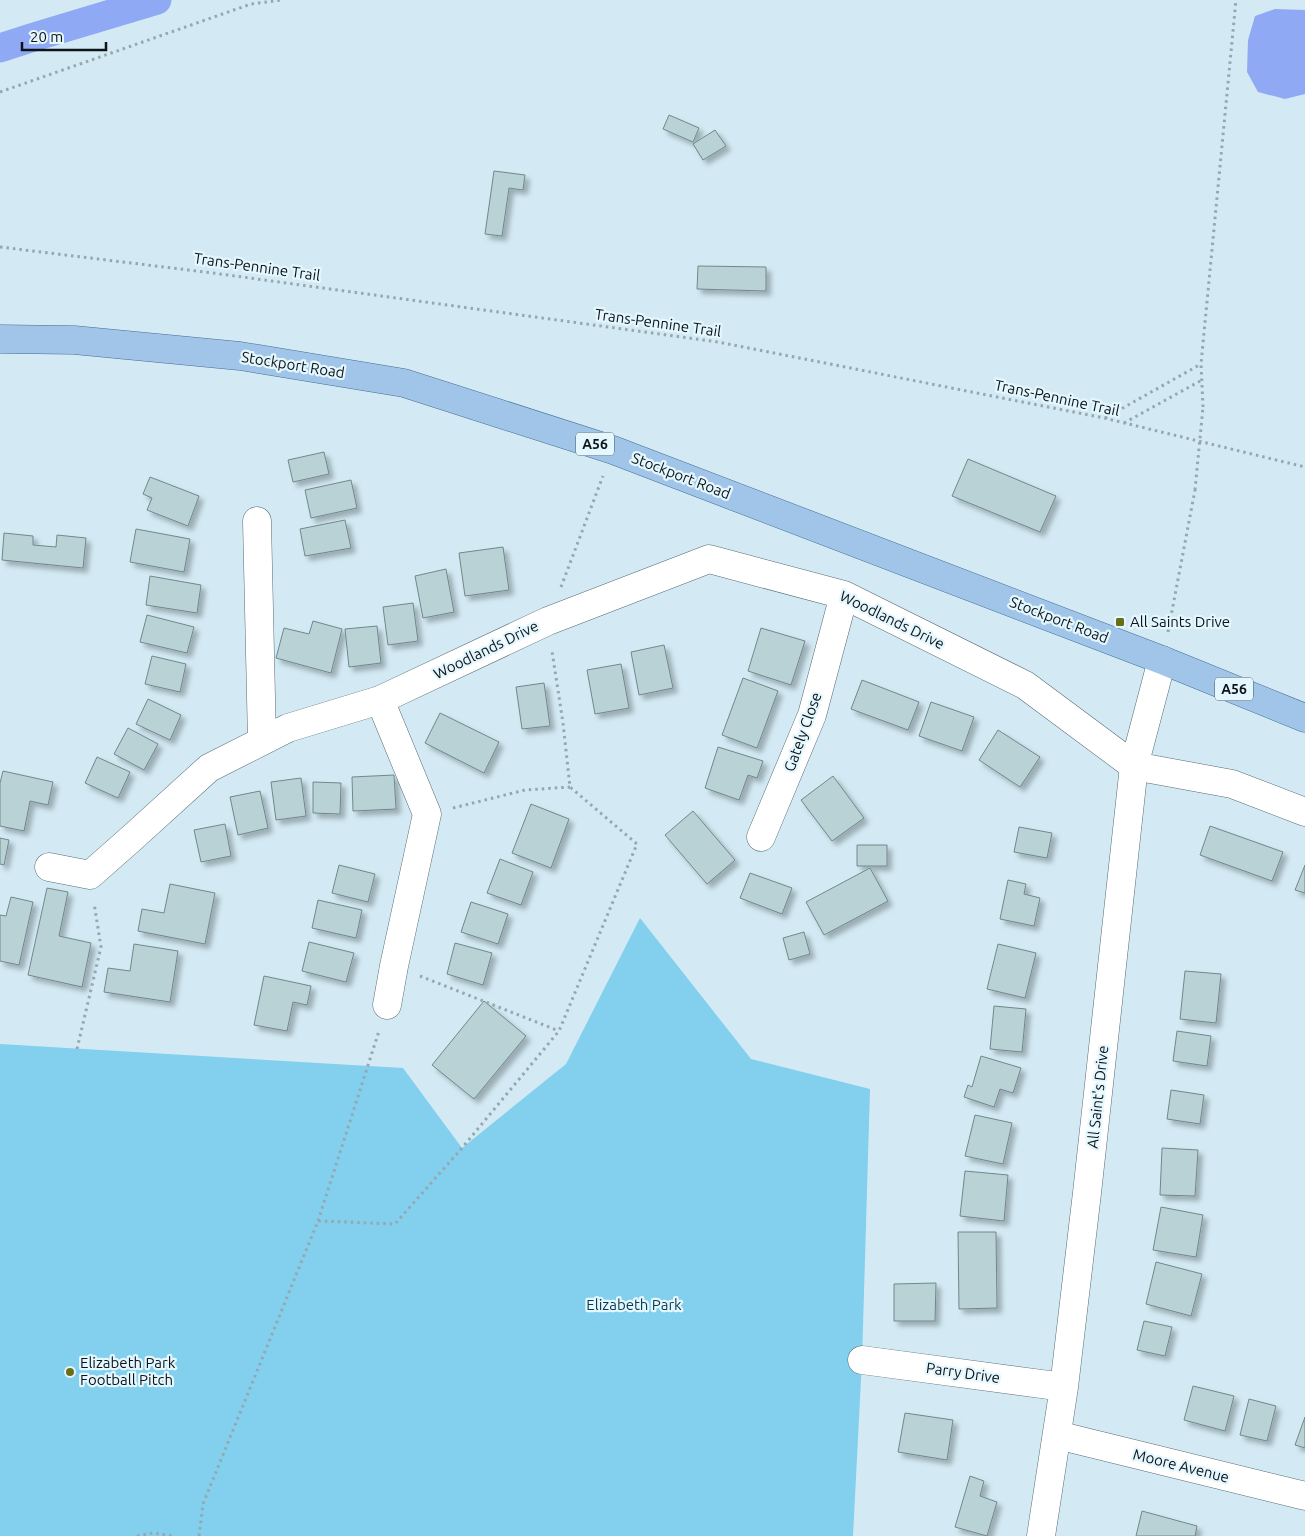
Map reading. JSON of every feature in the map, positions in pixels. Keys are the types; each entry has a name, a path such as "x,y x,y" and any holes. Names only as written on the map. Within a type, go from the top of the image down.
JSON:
{"main road":[{"name":"Stockport Road","path":"0,340 74,340 240,356 404,383 613,450 1162,660 1305,718"}],"street":[{"path":"257,521 262,741"},
{"name":"Woodlands Drive","path":"90,875 209,768 288,728 380,700 548,621 709,559 844,595 1025,685 1134,766 1232,784 1305,812"},
{"name":"Gately Close","path":"761,837 812,715 844,595"},
{"name":"All Saint's Drive","path":"1041,1536 1064,1387 1089,1183 1134,766 1162,660"},
{"path":"380,700 427,814 387,1005"},
{"path":"49,867 90,875"},
{"name":"Parry Drive","path":"862,1360 1064,1387"},
{"name":"Moore Avenue","path":"1057,1435 1305,1496"}],"path":[{"path":"0,92 251,4 282,0"},
{"path":"1162,660 1195,490 1203,407 1201,364 1236,0"},
{"name":"Trans-Pennine Trail","path":"0,247 223,274 718,342 1104,418 1305,467"},
{"path":"1104,418 1201,364"},
{"path":"1124,424 1202,380"},
{"path":"318,1221 395,1224 462,1148 559,1031 637,844 570,787 563,722 548,621 613,450"},
{"path":"427,814 525,790 570,787"},
{"path":"77,1049 101,947 90,875"},
{"path":"394,966 559,1031"},
{"path":"199,1536 202,1504 318,1221 387,1005"},
{"path":"137,1536 152,1534 174,1536"}],"green space":[{"name":"Elizabeth Park","path":"640,918 751,1059 870,1089 862,1360 853,1536 0,1536 0,1044 403,1068 462,1148 566,1064"}],"shaded area":[{"path":"1275,9 1305,10 1305,94 1285,99 1258,92 1247,72 1248,40 1255,16"}],"building":[{"path":"669,115 699,128 693,142 663,129"},
{"path":"715,130 726,146 703,160 693,144"},
{"path":"494,171 525,175 523,190 509,188 502,236 485,234"},
{"path":"698,266 766,267 766,291 697,289"},
{"path":"324,452 329,474 293,482 288,460"},
{"path":"968,459 1056,496 1040,532 952,496"},
{"path":"150,477 199,496 188,526 147,510 152,498 143,494"},
{"path":"351,480 357,508 311,518 305,490"},
{"path":"345,520 351,548 305,556 300,529"},
{"path":"136,529 190,539 184,572 130,562"},
{"path":"4,533 33,536 33,545 56,547 57,535 86,538 83,568 2,560"},
{"path":"503,547 509,590 465,596 459,553"},
{"path":"446,569 454,612 423,618 415,576"},
{"path":"150,576 201,585 197,613 146,605"},
{"path":"413,603 418,641 388,645 383,607"},
{"path":"147,615 194,627 187,653 140,642"},
{"path":"313,621 342,629 331,673 276,658 284,628 309,634"},
{"path":"377,626 381,663 349,667 345,629"},
{"path":"761,628 805,641 791,685 748,671"},
{"path":"664,645 673,688 639,695 631,652"},
{"path":"152,656 186,664 180,692 145,684"},
{"path":"621,664 629,708 595,714 587,670"},
{"path":"743,678 778,691 757,748 722,735"},
{"path":"862,680 919,702 908,730 851,709"},
{"path":"544,683 550,726 522,729 516,687"},
{"path":"148,699 181,715 170,740 136,724"},
{"path":"931,702 974,717 962,751 919,736"},
{"path":"440,713 499,742 484,773 425,743"},
{"path":"128,728 158,744 144,770 114,754"},
{"path":"998,730 1040,757 1020,787 979,760"},
{"path":"718,747 763,761 757,778 748,775 739,800 705,788"},
{"path":"97,757 130,772 118,798 85,783"},
{"path":"3,771 53,782 48,805 30,801 24,831 0,826 0,783"},
{"path":"394,775 396,809 353,811 352,777"},
{"path":"833,776 864,818 832,841 801,800"},
{"path":"301,778 306,816 276,820 271,782"},
{"path":"313,782 341,783 340,814 313,813"},
{"path":"260,791 268,828 238,835 230,797"},
{"path":"531,804 569,819 551,868 512,853"},
{"path":"693,811 735,860 707,884 665,835"},
{"path":"225,824 231,856 201,862 194,830"},
{"path":"1210,826 1283,852 1272,881 1200,855"},
{"path":"1019,827 1052,833 1047,858 1014,852"},
{"path":"0,838 9,840 4,865 0,864"},
{"path":"857,845 887,845 887,866 857,866"},
{"path":"500,859 533,872 521,905 487,893"},
{"path":"339,865 375,874 368,902 332,893"},
{"path":"1305,865 1305,893 1295,890"},
{"path":"870,868 888,901 824,935 806,902"},
{"path":"750,873 792,888 782,914 740,898"},
{"path":"1008,880 1026,884 1024,894 1040,898 1034,926 1000,919"},
{"path":"170,884 215,893 205,944 138,931 142,909 164,913"},
{"path":"47,888 68,892 59,936 91,943 82,987 28,975"},
{"path":"11,897 33,902 19,965 0,961 0,915 6,916"},
{"path":"318,900 362,910 356,938 312,928"},
{"path":"471,902 508,914 498,944 461,932"},
{"path":"804,932 810,954 789,960 783,938"},
{"path":"309,942 354,953 346,982 302,971"},
{"path":"455,943 492,953 483,985 447,974"},
{"path":"134,944 178,951 170,1002 104,992 108,968 130,971"},
{"path":"998,944 1036,953 1025,998 987,989"},
{"path":"1185,971 1221,974 1216,1023 1180,1019"},
{"path":"264,976 311,986 307,1005 293,1002 287,1031 254,1025"},
{"path":"484,1001 526,1036 474,1099 432,1065"},
{"path":"994,1006 1026,1009 1022,1052 990,1049"},
{"path":"1177,1031 1211,1036 1207,1066 1173,1061"},
{"path":"981,1056 1021,1068 1013,1093 1000,1089 994,1107 964,1097 968,1085 972,1087"},
{"path":"1171,1090 1204,1095 1200,1124 1167,1119"},
{"path":"975,1115 1012,1123 1003,1164 965,1156"},
{"path":"1162,1148 1198,1150 1195,1196 1160,1195"},
{"path":"965,1171 1008,1175 1004,1221 960,1216"},
{"path":"1161,1207 1203,1215 1196,1257 1153,1250"},
{"path":"958,1232 996,1232 997,1308 959,1309"},
{"path":"1156,1262 1202,1274 1191,1316 1146,1304"},
{"path":"936,1283 935,1321 894,1321 894,1284"},
{"path":"1144,1321 1172,1327 1165,1356 1137,1350"},
{"path":"1193,1386 1234,1396 1225,1431 1184,1420"},
{"path":"1249,1399 1276,1406 1267,1441 1240,1435"},
{"path":"905,1413 953,1420 947,1460 898,1452"},
{"path":"1305,1417 1305,1448 1295,1445"},
{"path":"970,1476 984,1481 980,1496 997,1502 987,1536 955,1527"},
{"path":"1142,1511 1197,1526 1195,1536 1136,1536"}],"waterway":[{"path":"0,48 157,0"}],"place":[{"name":"All Saints Drive","path":"1120,622"},
{"name":"Elizabeth Park Football Pitch","path":"70,1372"}]}
